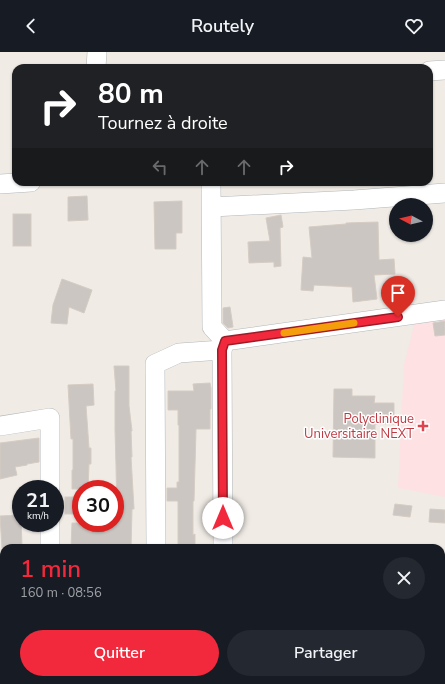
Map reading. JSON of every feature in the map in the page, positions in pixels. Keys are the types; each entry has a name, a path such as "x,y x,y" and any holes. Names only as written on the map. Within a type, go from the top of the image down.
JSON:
{"street":[{"path":"96,64 97,52"},
{"path":"433,71 445,70"},
{"path":"0,184 12,183"},
{"path":"211,186 212,327 224,345 223,544"},
{"path":"212,207 354,200 445,193"},
{"path":"156,544 155,364 180,353 445,310"},
{"path":"0,426 50,418 50,480"},
{"path":"50,532 50,544"}],"shaded area":[{"name":"Polyclinique Universitaire NEXT","path":"445,315 445,497 398,488 404,364 416,318"}],"building":[{"path":"87,196 88,220 68,221 68,197"},
{"path":"182,201 182,233 176,233 176,249 155,249 154,202"},
{"path":"13,214 31,214 31,246 13,246"},
{"path":"281,215 283,227 280,228 281,266 274,267 274,262 249,263 248,242 270,241 266,218"},
{"path":"378,222 379,260 394,259 395,274 374,275 377,299 353,302 352,287 314,285 313,291 301,290 303,257 312,258 309,227 346,223"},
{"path":"62,279 92,290 84,313 69,307 67,324 51,323 53,305"},
{"path":"230,307 233,327 228,328 223,323 223,308"},
{"path":"445,321 445,335 435,336 433,323"},
{"path":"114,366 129,366 129,406 132,431 131,457 134,509 132,509 131,544 71,544 72,523 72,532 124,532 124,480 116,480"},
{"path":"210,383 210,429 196,429 193,501 193,535 195,534 195,544 178,544 178,501 167,501 167,488 177,488 177,482 179,482 179,425 178,410 168,410 168,391 194,391 193,384"},
{"path":"93,384 94,405 86,406 89,448 91,448 91,464 89,464 88,480 72,480 73,439 71,439 68,385"},
{"path":"334,389 352,389 352,396 375,396 374,403 394,403 394,424 375,424 375,458 333,457"},
{"path":"39,438 39,462 15,467 17,475 0,479 0,443"},
{"path":"65,497 72,497 72,514 65,514"},
{"path":"395,504 412,506 410,517 393,515"},
{"path":"430,509 445,510 445,523 429,522"},
{"path":"12,515 12,532 22,532 22,544 2,544 0,516"}],"slow traffic":[{"path":"284,333 354,323"}],"place":[{"name":"Polyclinique Universitaire NEXT","path":"423,426"}],"route":[{"path":"223,518 222,350 225,341 398,317"}]}
